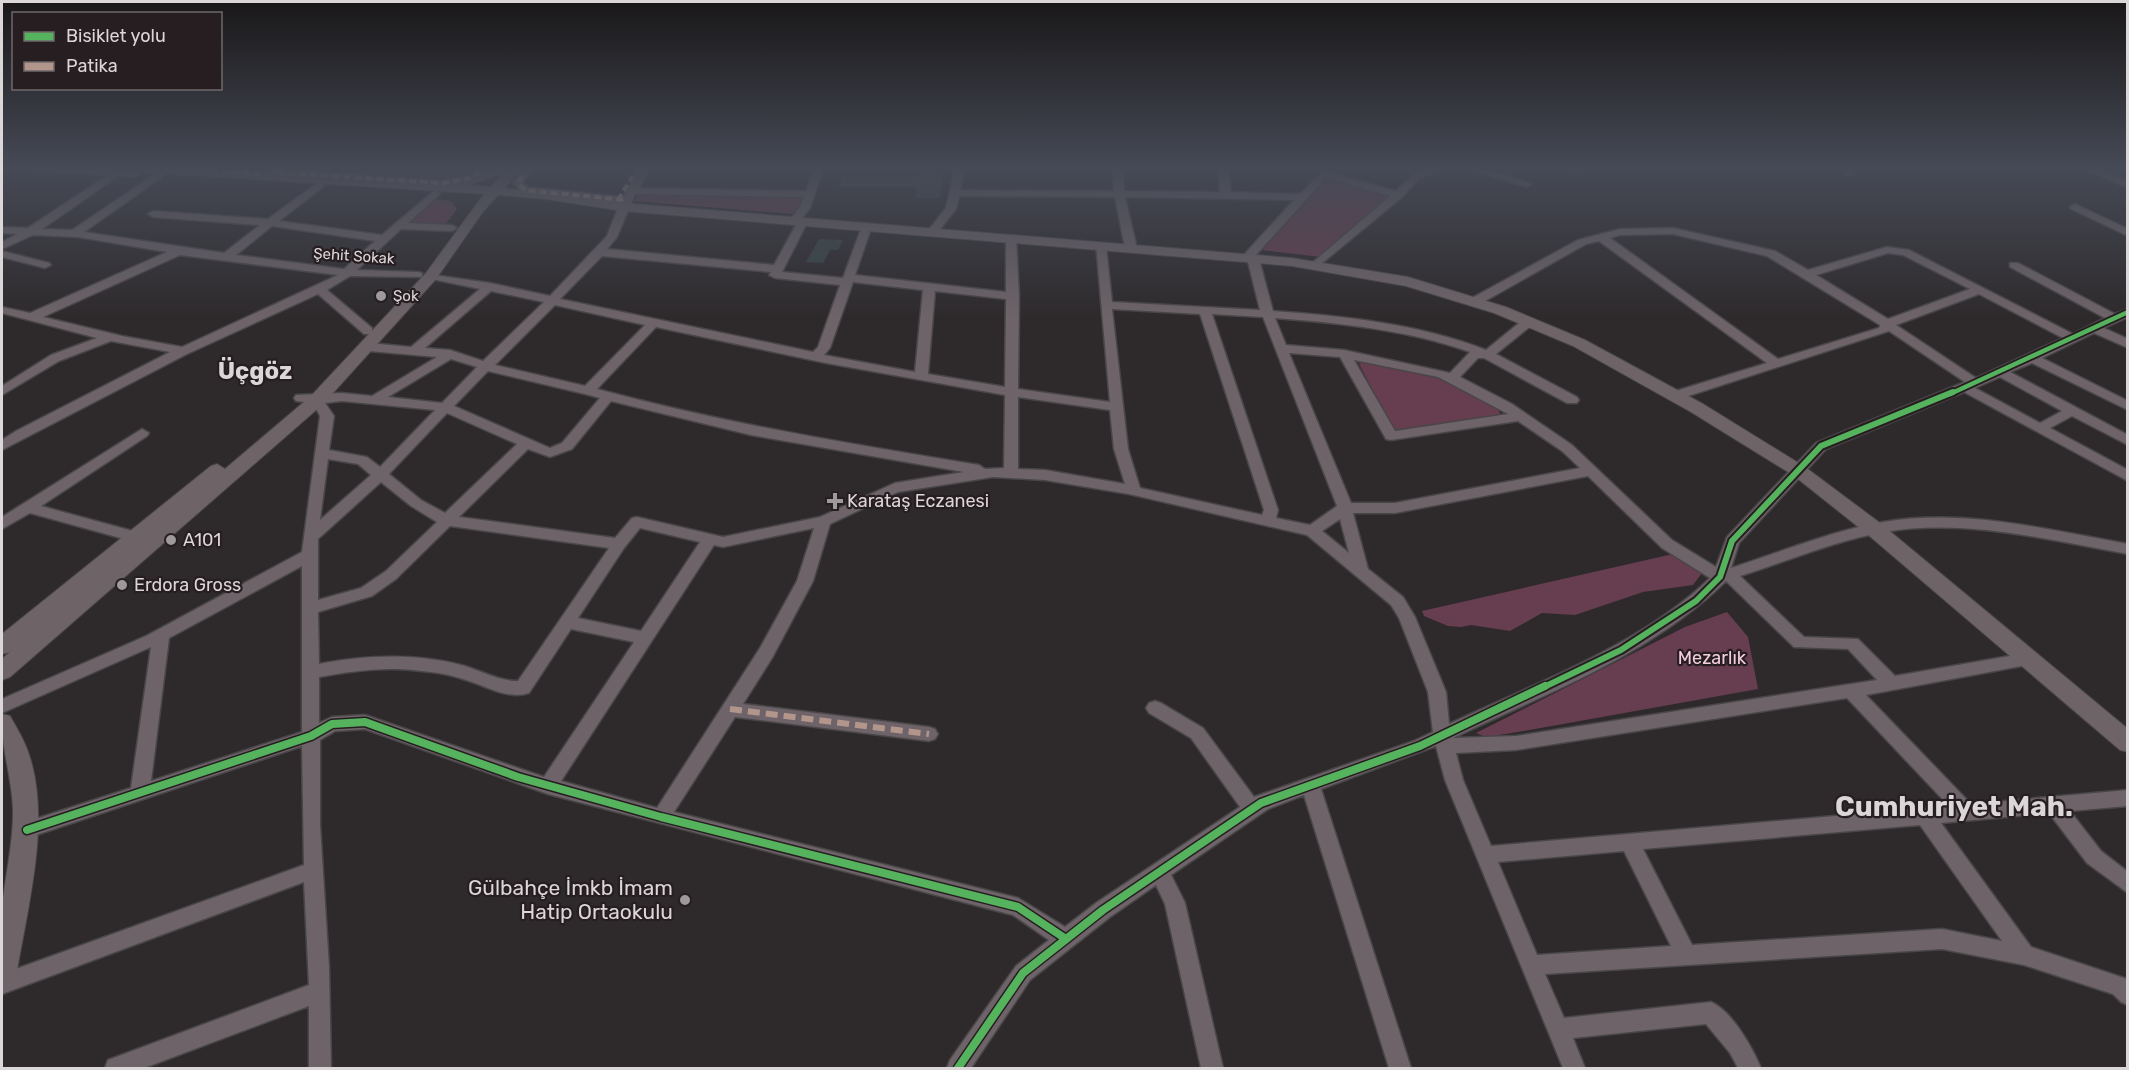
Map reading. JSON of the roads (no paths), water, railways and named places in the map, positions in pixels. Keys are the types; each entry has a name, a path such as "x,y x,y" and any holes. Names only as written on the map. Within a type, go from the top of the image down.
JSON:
{"main road":[{"path":"425,276 452,228 462,217"},
{"path":"2,671 309,399 369,339 425,276 466,217"},
{"path":"765,217 1315,266 1408,282 1474,302 1528,322 1579,343 1674,396 1799,471 1873,528 2127,743"},
{"path":"2,646 309,399"},
{"path":"2,723 17,755 27,830 2,977"}],"street":[{"path":"2,246 30,232 52,217"},
{"path":"74,234 98,217"},
{"path":"191,217 271,223 383,239"},
{"path":"226,257 279,217"},
{"path":"2,446 183,351 319,289 348,273 410,217"},
{"path":"311,537 381,475 485,366 553,301 612,237 619,217"},
{"path":"801,217 775,275 1013,296"},
{"path":"933,231 945,217"},
{"path":"1124,217 1131,248"},
{"path":"1286,217 1250,259 1268,316 1345,508 1361,570"},
{"path":"1315,266 1372,217"},
{"path":"2095,217 2127,233"},
{"path":"398,226 452,228"},
{"path":"816,356 824,348 867,226"},
{"name":"Şehit Sokak","path":"2,230 74,234 179,251 348,273 425,276 490,286 653,323 816,356 1013,394 1117,407"},
{"path":"1474,302 1582,242 1600,236 1643,230 1673,231 1761,249 1808,274 1887,324 1969,385 2040,428 2127,476"},
{"path":"1600,236 1775,363"},
{"path":"1011,473 1012,238"},
{"path":"1100,246 1121,449 1134,490"},
{"path":"1808,274 1895,250 1922,259 2072,338"},
{"path":"32,317 179,251"},
{"path":"599,252 778,269"},
{"path":"2,254 45,265"},
{"path":"2014,265 2121,315"},
{"path":"414,351 490,286"},
{"path":"921,376 929,287"},
{"path":"319,289 369,339 414,351 450,354 485,366 608,396 681,417 993,472 1045,475 1134,490 1312,531 1397,601 1407,616 1437,692 1443,740 1454,780 1574,1068"},
{"path":"1674,396 1884,330 1887,324 1980,290"},
{"path":"1106,305 1323,318 1382,326 1458,344 1525,372 1572,399"},
{"path":"2,310 110,337 183,351"},
{"path":"1205,312 1271,510 1268,520"},
{"path":"1724,576 1732,541 1821,446 2000,372 2121,315"},
{"path":"1452,378 1474,355 1490,352 1528,322"},
{"path":"588,391 653,323"},
{"path":"2094,328 2127,344"},
{"path":"2,392 55,358 110,337"},
{"path":"1281,348 1344,354 1452,378 1521,416 1567,448 1667,543 1724,576 1800,643 1852,643 1892,684"},
{"path":"374,400 450,354"},
{"path":"1344,354 1391,436 1521,416"},
{"path":"2031,358 2127,406"},
{"path":"2000,372 2127,441"},
{"path":"309,399 342,397 445,407 550,453 567,446 608,396"},
{"path":"309,399 327,416 310,555 313,870 320,1068"},
{"path":"2040,428 2072,411"},
{"path":"3,521 142,433"},
{"path":"310,608 366,592 391,575 525,444"},
{"path":"322,453 362,460 416,503 445,520 619,544"},
{"path":"1312,531 1345,508 1395,508 1591,471"},
{"path":"311,672 363,662 410,661 462,672 512,689 523,688 619,544 637,522 723,542 824,521 895,488 993,472"},
{"path":"27,507 135,537"},
{"path":"661,817 766,653 805,581 824,521"},
{"path":"958,1068 1023,973 1066,939 1261,803 1420,746 1443,740 1621,650 1696,601 1724,576 1873,528 1905,524 1954,522 2127,549"},
{"path":"548,786 710,539"},
{"path":"2,706 161,635 310,555"},
{"path":"569,622 644,638"},
{"path":"140,792 161,635"},
{"path":"1443,740 1516,743 1851,691 2027,659"},
{"path":"1851,691 1966,812"},
{"path":"1155,708 1197,733 1252,809"},
{"path":"730,709 929,734"},
{"path":"27,830 311,736 332,724 365,722 548,786 661,817 1018,907 1066,939"},
{"path":"1310,785 1400,1068"},
{"path":"1485,855 2127,798"},
{"path":"2053,804 2094,857 2127,884"},
{"path":"1924,816 2024,955"},
{"path":"1629,842 1686,955"},
{"path":"2,984 313,870"},
{"path":"1160,872 1175,903 1212,1068"},
{"path":"1531,965 1942,939 2024,955 2120,986 2127,995"},
{"path":"116,1068 319,992"},
{"path":"1558,1029 1711,1012 1738,1045 1750,1068"}],"place":[{"name":"Şok","path":"381,296"},
{"name":"Karataş Eczanesi","path":"835,501"},
{"name":"A101","path":"171,540"},
{"name":"Erdora Gross","path":"122,585"},
{"name":"Gülbahçe İmkb İmam Hatip Ortaokulu","path":"685,900"}],"district":[{"name":"Üçgöz","path":"255,371"},
{"name":"Cumhuriyet Mah.","path":"1954,806"}],"park label":[{"name":"Mezarlık","path":"1712,658"}]}
